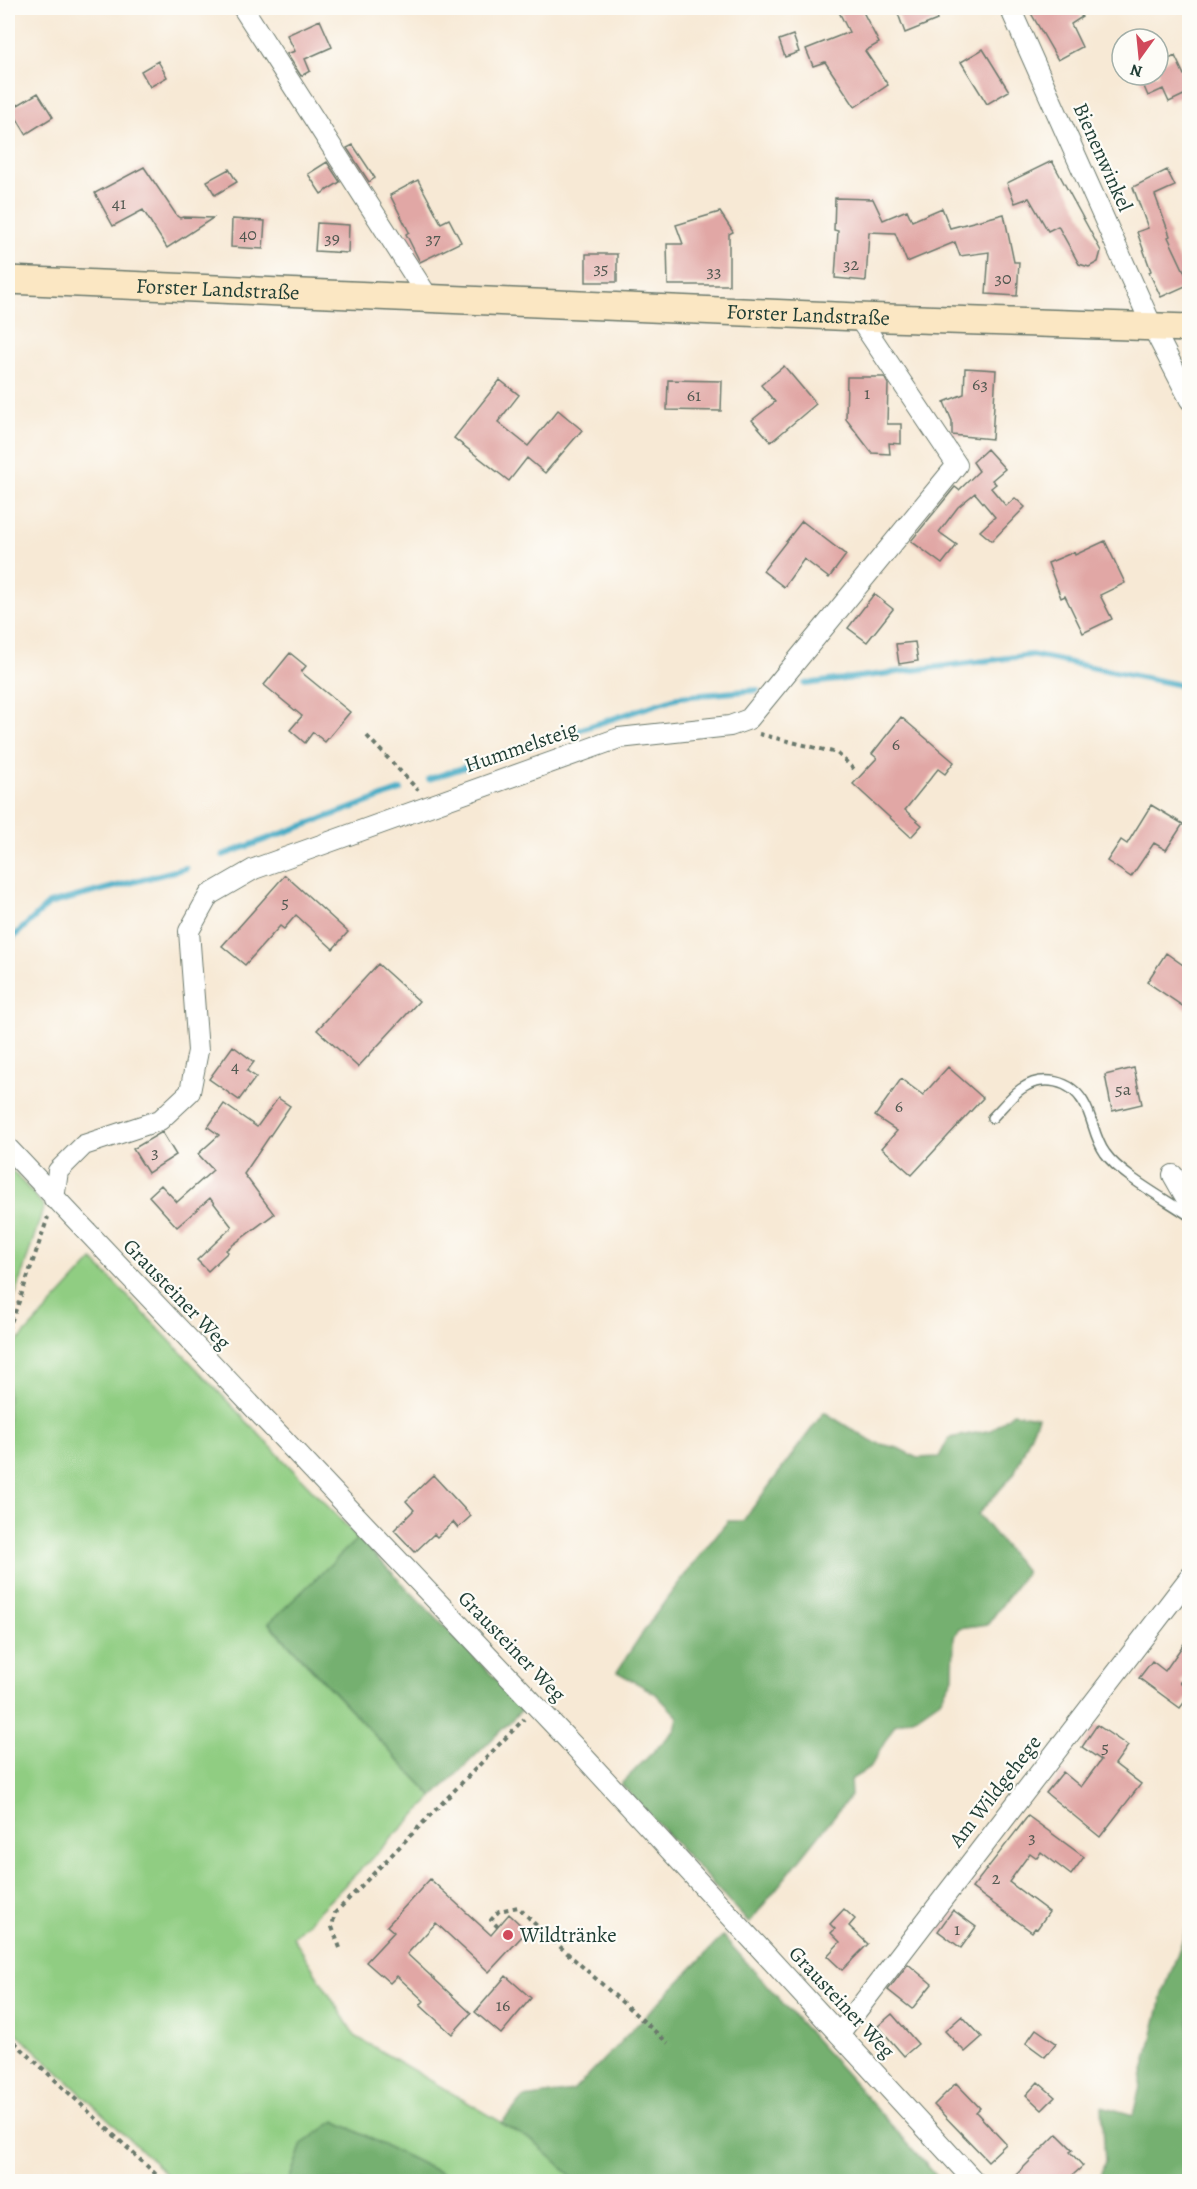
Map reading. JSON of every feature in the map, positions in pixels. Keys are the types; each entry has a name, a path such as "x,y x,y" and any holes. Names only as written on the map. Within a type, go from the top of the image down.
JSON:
{"main road":[{"name":"Forster Landstraße","path":"8,280 858,317 1190,328"}],"street":[{"path":"243,8 428,297"},
{"name":"Bienenwinkel","path":"1010,8 1152,326 1190,400"},
{"path":"749,719 957,465 858,317"},
{"name":"Hummelsteig","path":"54,1199 58,1171 84,1145 160,1120 190,1092 198,1051 189,932 209,895 254,869 620,738 730,726 749,719"},
{"name":"Grausteiner Weg","path":"8,1148 536,1706 975,2181"},
{"path":"1173,1175 1190,1205"},
{"name":"Am Wildgehege","path":"839,2034 1190,1577"}],"lane":[{"path":"992,1118 1021,1089 1037,1082 1051,1080 1065,1084 1077,1093 1085,1104 1092,1127 1106,1154 1125,1172 1190,1216"}],"path":[{"path":"749,719 759,735 837,753 854,769"},
{"path":"367,736 432,804"},
{"path":"8,1330 54,1199"},
{"path":"340,1948 332,1926 335,1913 536,1706"},
{"path":"498,1927 491,1920 500,1911 518,1907 668,2043"},
{"path":"8,2036 164,2181"}],"green space":[{"path":"8,1166 44,1206 8,1318"},
{"path":"93,1260 358,1538 269,1624 433,1797 293,1937 355,2036 533,2141 577,2181 457,2181 335,2121 302,2144 289,2181 174,2181 8,2025 8,1352"},
{"path":"824,1412 872,1442 898,1448 917,1458 939,1457 949,1438 992,1430 1013,1413 1038,1417 1014,1474 978,1514 1026,1572 988,1624 959,1628 954,1637 953,1677 940,1700 917,1716 895,1724 870,1768 850,1780 851,1795 749,1923 621,1784 675,1730 678,1717 655,1693 617,1672 698,1557 728,1521 743,1521"},
{"path":"358,1538 524,1708 433,1797 269,1623"},
{"path":"1189,1922 1189,2181 1098,2181 1105,2162 1102,2106 1133,2115 1163,1994"},
{"path":"723,1936 941,2181 577,2181 533,2141 501,2123 524,2098 573,2091"},
{"path":"335,2121 457,2181 289,2181 302,2144"}],"building":[{"path":"837,8 861,8 879,43 865,51 888,85 855,107 825,62 813,66 806,49 849,32"},
{"path":"896,8 932,8 937,20 905,33"},
{"path":"1028,8 1075,8 1082,17 1071,24 1082,47 1058,60"},
{"path":"320,20 332,47 305,59 310,71 301,76 287,54 295,51 287,35"},
{"path":"793,35 799,52 785,57 779,40"},
{"path":"983,49 1009,91 987,104 961,62"},
{"path":"1175,56 1184,75 1190,75 1186,79 1190,92 1169,102 1163,89 1148,96 1144,87 1170,87 1170,58"},
{"path":"158,61 167,77 150,87 141,71"},
{"path":"38,93 53,117 26,134 11,109"},
{"path":"353,145 375,178 369,182 347,148"},
{"path":"1052,161 1101,251 1098,262 1089,267 1079,264 1058,226 1048,231 1029,198 1015,203 1007,183"},
{"path":"327,162 340,182 321,194 308,174"},
{"path":"144,167 177,216 180,218 213,218 167,248 143,210 113,226 95,193"},
{"path":"229,169 237,182 215,195 207,181"},
{"path":"1167,170 1175,186 1155,195 1170,236 1168,237 1190,284 1161,297 1149,272 1151,271 1137,232 1148,228 1133,187"},
{"path":"418,180 441,223 449,219 461,242 420,262 406,234 409,232 390,195"},
{"path":"835,198 873,199 883,220 907,210 912,221 942,208 950,228 1004,214 1014,262 1019,262 1017,296 986,294 989,252 960,256 955,242 907,262 895,233 869,232 866,281 835,278 838,231 834,230"},
{"path":"720,212 733,232 729,234 729,285 668,285 667,244 683,244 676,225"},
{"path":"232,219 265,221 263,249 231,247"},
{"path":"317,223 349,225 348,253 315,251"},
{"path":"586,254 617,254 617,282 586,282"},
{"path":"784,366 816,404 771,442 752,420 775,402 761,385"},
{"path":"965,368 996,370 992,439 952,435 952,421 944,402 964,394"},
{"path":"847,377 884,377 888,384 887,424 901,424 901,444 889,443 890,454 872,453 846,419"},
{"path":"500,380 519,395 498,422 528,446 558,410 582,430 545,473 527,458 509,481 454,438"},
{"path":"668,380 722,381 721,411 667,410"},
{"path":"987,449 1005,469 992,480 996,484 991,488 1006,506 1015,498 1025,507 992,541 980,531 995,517 975,493 958,507 939,532 957,545 942,564 911,541 955,487 959,490 979,471 973,462"},
{"path":"802,521 846,555 829,578 804,559 784,587 763,571"},
{"path":"1105,541 1125,583 1100,595 1112,619 1083,633 1065,596 1061,598 1048,563 1074,552 1075,555"},
{"path":"874,594 893,609 867,642 848,628"},
{"path":"915,642 918,661 899,664 896,644"},
{"path":"290,653 306,666 301,672 350,712 325,742 313,732 305,743 290,730 302,716 264,685"},
{"path":"901,717 954,762 945,774 938,769 905,810 922,825 911,837 853,784 877,758 872,754"},
{"path":"1151,805 1183,824 1166,850 1154,843 1131,877 1107,861 1121,840 1127,844"},
{"path":"285,875 348,932 333,949 296,915 284,929 280,926 245,965 222,946"},
{"path":"1166,953 1190,970 1190,1011 1147,982"},
{"path":"378,964 419,1001 358,1067 317,1030"},
{"path":"233,1046 254,1062 247,1071 256,1077 239,1100 209,1079"},
{"path":"948,1067 983,1098 912,1175 882,1148 897,1131 875,1116 901,1079 923,1095"},
{"path":"1134,1068 1142,1104 1112,1111 1105,1075"},
{"path":"278,1098 290,1106 244,1174 274,1214 226,1250 228,1252 208,1271 197,1260 232,1227 210,1198 177,1227 149,1196 161,1185 177,1202 213,1170 198,1154 219,1135 208,1127 224,1104 257,1127"},
{"path":"162,1132 176,1155 148,1173 133,1149"},
{"path":"433,1475 471,1516 458,1528 453,1522 437,1537 434,1534 415,1552 394,1530 414,1510 406,1501"},
{"path":"1190,1635 1190,1668 1180,1682 1190,1690 1190,1695 1180,1708 1139,1678 1152,1661 1165,1671"},
{"path":"1097,1725 1128,1746 1115,1764 1141,1784 1100,1837 1046,1793 1063,1772 1081,1787 1101,1760 1082,1747"},
{"path":"1028,1816 1084,1857 1071,1875 1041,1852 1037,1858 1030,1853 1009,1882 1049,1912 1037,1929 1035,1928 1032,1932 972,1888"},
{"path":"430,1879 491,1935 509,1914 527,1931 489,1972 436,1923 407,1954 471,2013 452,2034 420,2005 424,2001 397,1976 390,1983 366,1962 394,1932 387,1926"},
{"path":"844,1909 855,1919 849,1926 868,1944 842,1970 827,1956 840,1942 831,1933 835,1929 830,1924"},
{"path":"953,1910 976,1927 961,1948 938,1931"},
{"path":"908,1964 932,1984 912,2009 888,1990"},
{"path":"506,1976 531,1998 501,2034 475,2012"},
{"path":"892,2014 918,2044 904,2056 878,2026"},
{"path":"962,2016 982,2037 965,2052 945,2031"},
{"path":"1036,2029 1056,2043 1045,2057 1026,2043"},
{"path":"1038,2082 1055,2097 1042,2110 1026,2095"},
{"path":"956,2083 980,2108 976,2112 1006,2144 988,2161 934,2105"},
{"path":"1057,2134 1073,2150 1070,2152 1083,2166 1066,2181 1010,2181"}],"waterway":[{"path":"805,684 1031,655 1190,687"},
{"path":"429,779 679,697 757,690"},
{"path":"223,855 401,790"},
{"path":"8,942 49,904 186,868"}],"place":[{"name":"Wildtränke","path":"508,1935"}]}
